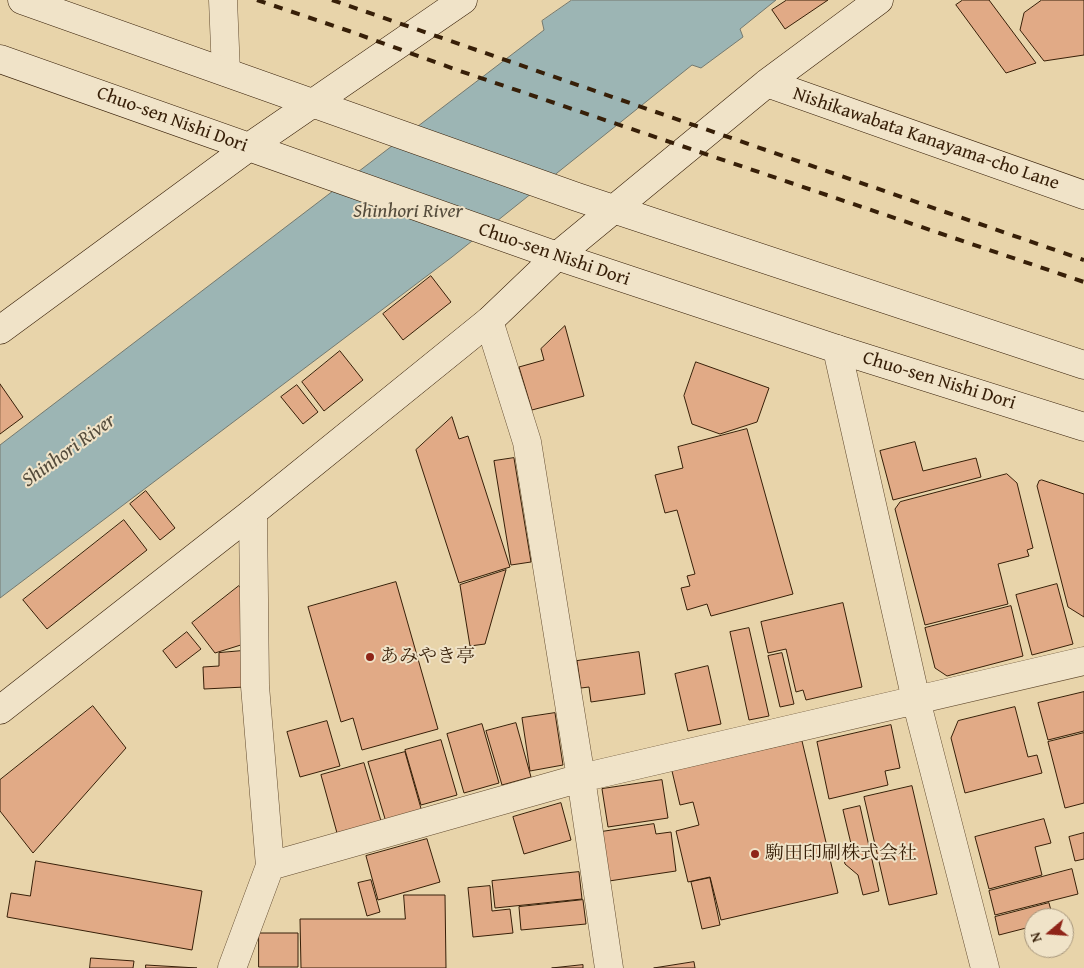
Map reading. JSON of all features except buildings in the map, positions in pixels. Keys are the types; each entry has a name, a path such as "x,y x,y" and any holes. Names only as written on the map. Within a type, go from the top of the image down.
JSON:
{"street":[{"path":"22,0 577,197 1084,365"},
{"path":"223,0 226,72"},
{"path":"0,330 249,147 463,0"},
{"path":"0,710 253,512 489,322 557,256 767,83 880,0"},
{"name":"Chuo-sen Nishi Dori","path":"0,59 524,245 837,349 1084,427"},
{"name":"Nishikawabata Kanayama-cho Lane","path":"767,83 1084,195"},
{"path":"489,322 527,442 610,968"},
{"path":"837,349 916,700 986,968"},
{"path":"232,968 270,866 256,686 253,512"},
{"path":"270,866 581,778 1084,661"}],"water":[{"name":"Shinhori River","path":"572,0 776,0 740,29 743,37 701,68 692,65 452,257 0,598 0,445 544,30 542,21"}],"railway":[{"path":"257,0 460,71 1084,282"},
{"path":"332,0 1084,260"}],"place":[{"name":"あみやき亭","path":"370,657"},
{"name":"駒田印刷株式会社","path":"755,854"}]}
